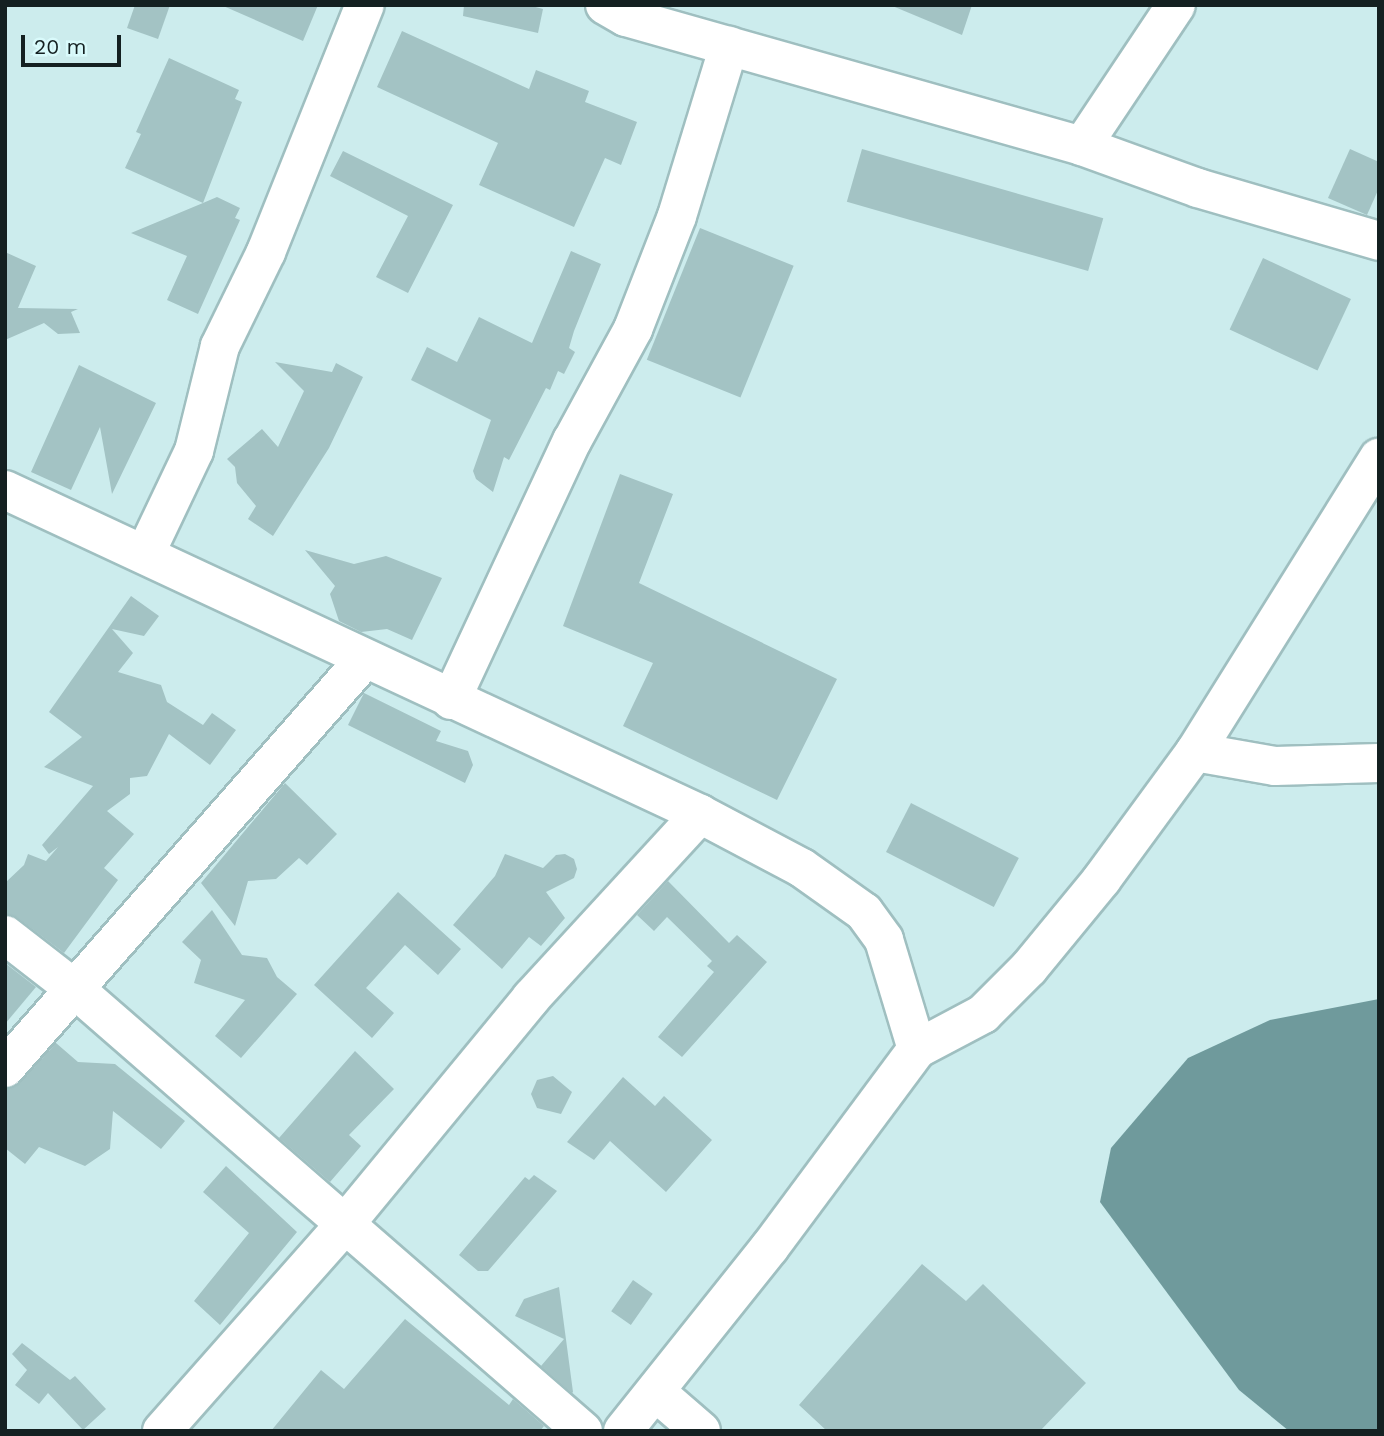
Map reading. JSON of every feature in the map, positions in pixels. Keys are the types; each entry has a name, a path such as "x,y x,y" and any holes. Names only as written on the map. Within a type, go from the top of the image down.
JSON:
{"street":[{"path":"146,552 194,451 220,346 266,252 365,5"},
{"path":"605,5 626,17 687,19 729,46 1082,146 1198,188 1379,241"},
{"path":"1082,146 1176,5"},
{"path":"451,700 572,441 634,329 677,216 729,46"},
{"path":"623,1431 657,1393 917,1049 983,1014 1029,968 1102,879 1195,752 1379,458"},
{"path":"5,489 146,552 363,661 700,814 802,867 864,912 884,940 917,1049"},
{"path":"5,1068 363,661"},
{"path":"1195,752 1275,766 1379,762"},
{"path":"162,1431 345,1224 531,998 700,814"},
{"path":"5,935 76,990 583,1431"},
{"path":"657,1393 701,1431"}],"water":[{"path":"1379,999 1379,1431 1289,1431 1239,1390 1100,1202 1111,1148 1188,1058 1270,1020"}],"building":[{"path":"135,5 170,5 158,39 127,28"},
{"path":"221,5 318,5 303,41"},
{"path":"464,5 528,5 543,9 538,33 463,16"},
{"path":"890,5 972,5 962,35"},
{"path":"402,31 529,89 536,70 589,91 585,102 637,122 621,165 605,158 574,227 479,185 498,143 377,87"},
{"path":"169,58 239,90 235,99 242,102 203,203 125,168 141,134 136,132"},
{"path":"862,149 1103,218 1088,271 847,202"},
{"path":"1350,149 1379,162 1379,188 1367,215 1328,198"},
{"path":"343,151 453,205 408,293 376,277 408,216 330,176"},
{"path":"217,197 240,208 235,218 240,220 198,314 167,300 187,256 131,233"},
{"path":"700,228 794,266 740,397 647,360"},
{"path":"571,251 601,264 574,331 569,348 575,352 564,374 558,371 550,390 546,388 509,460 504,457 493,492 476,479 473,471 491,420 411,380 427,347 457,362 479,317 532,343"},
{"path":"5,252 36,266 18,308 78,309 71,312 80,333 58,334 44,323 5,340"},
{"path":"1263,258 1351,299 1318,371 1230,330"},
{"path":"275,362 332,372 336,363 363,377 329,448 273,536 248,519 256,506 237,483 235,467 227,459 262,429 278,447 304,391"},
{"path":"79,365 156,403 112,494 100,427 71,490 31,472"},
{"path":"620,474 673,494 639,583 837,679 777,800 623,726 653,663 563,626"},
{"path":"305,550 354,564 386,556 442,578 412,640 387,629 361,632 339,621 330,594 335,586"},
{"path":"131,596 159,616 144,636 112,629 133,653 118,672 161,685 167,702 203,725 212,713 236,730 210,765 169,734 147,776 130,778 130,794 107,811 134,834 104,868 118,880 64,953 18,918 5,914 5,883 24,865 28,854 46,861 58,847 49,854 42,845 93,786 44,767 82,737 49,712"},
{"path":"364,693 441,731 436,741 468,751 473,765 465,783 348,725"},
{"path":"285,783 337,834 307,865 299,858 276,879 248,881 235,926 201,883"},
{"path":"911,803 1019,858 994,907 886,852"},
{"path":"505,854 543,868 556,855 565,854 574,859 577,869 574,878 546,892 565,918 541,946 529,937 502,969 453,925 495,876"},
{"path":"668,881 729,943 737,935 767,962 682,1057 658,1037 714,972 707,966 712,961 667,917 654,931 637,915"},
{"path":"398,892 461,949 438,975 405,945 366,988 394,1013 372,1038 314,985"},
{"path":"212,910 242,955 267,958 277,977 297,994 241,1058 215,1036 245,1000 194,983 201,960 182,942"},
{"path":"5,963 36,987 5,1024"},
{"path":"56,1043 78,1062 115,1064 185,1121 161,1149 113,1111 110,1149 85,1166 39,1147 25,1164 5,1148 5,1089 21,1082"},
{"path":"355,1051 394,1089 349,1135 361,1146 330,1182 279,1138"},
{"path":"553,1076 572,1092 561,1114 537,1108 531,1094 537,1080"},
{"path":"623,1077 655,1106 664,1096 712,1140 666,1192 610,1141 594,1160 567,1142"},
{"path":"226,1166 297,1232 220,1325 194,1301 249,1233 203,1192"},
{"path":"534,1175 557,1191 488,1271 478,1271 459,1255 525,1177 529,1180"},
{"path":"922,1264 966,1301 983,1284 1086,1383 1040,1431 827,1431 799,1405"},
{"path":"633,1280 653,1294 631,1325 611,1311"},
{"path":"559,1287 572,1393 541,1366 564,1339 515,1316 524,1299"},
{"path":"405,1319 509,1405 513,1399 544,1426 540,1431 271,1431 321,1370 344,1389"},
{"path":"22,1343 70,1380 75,1376 106,1409 83,1430 48,1393 39,1404 15,1385 27,1370 12,1354"}]}
